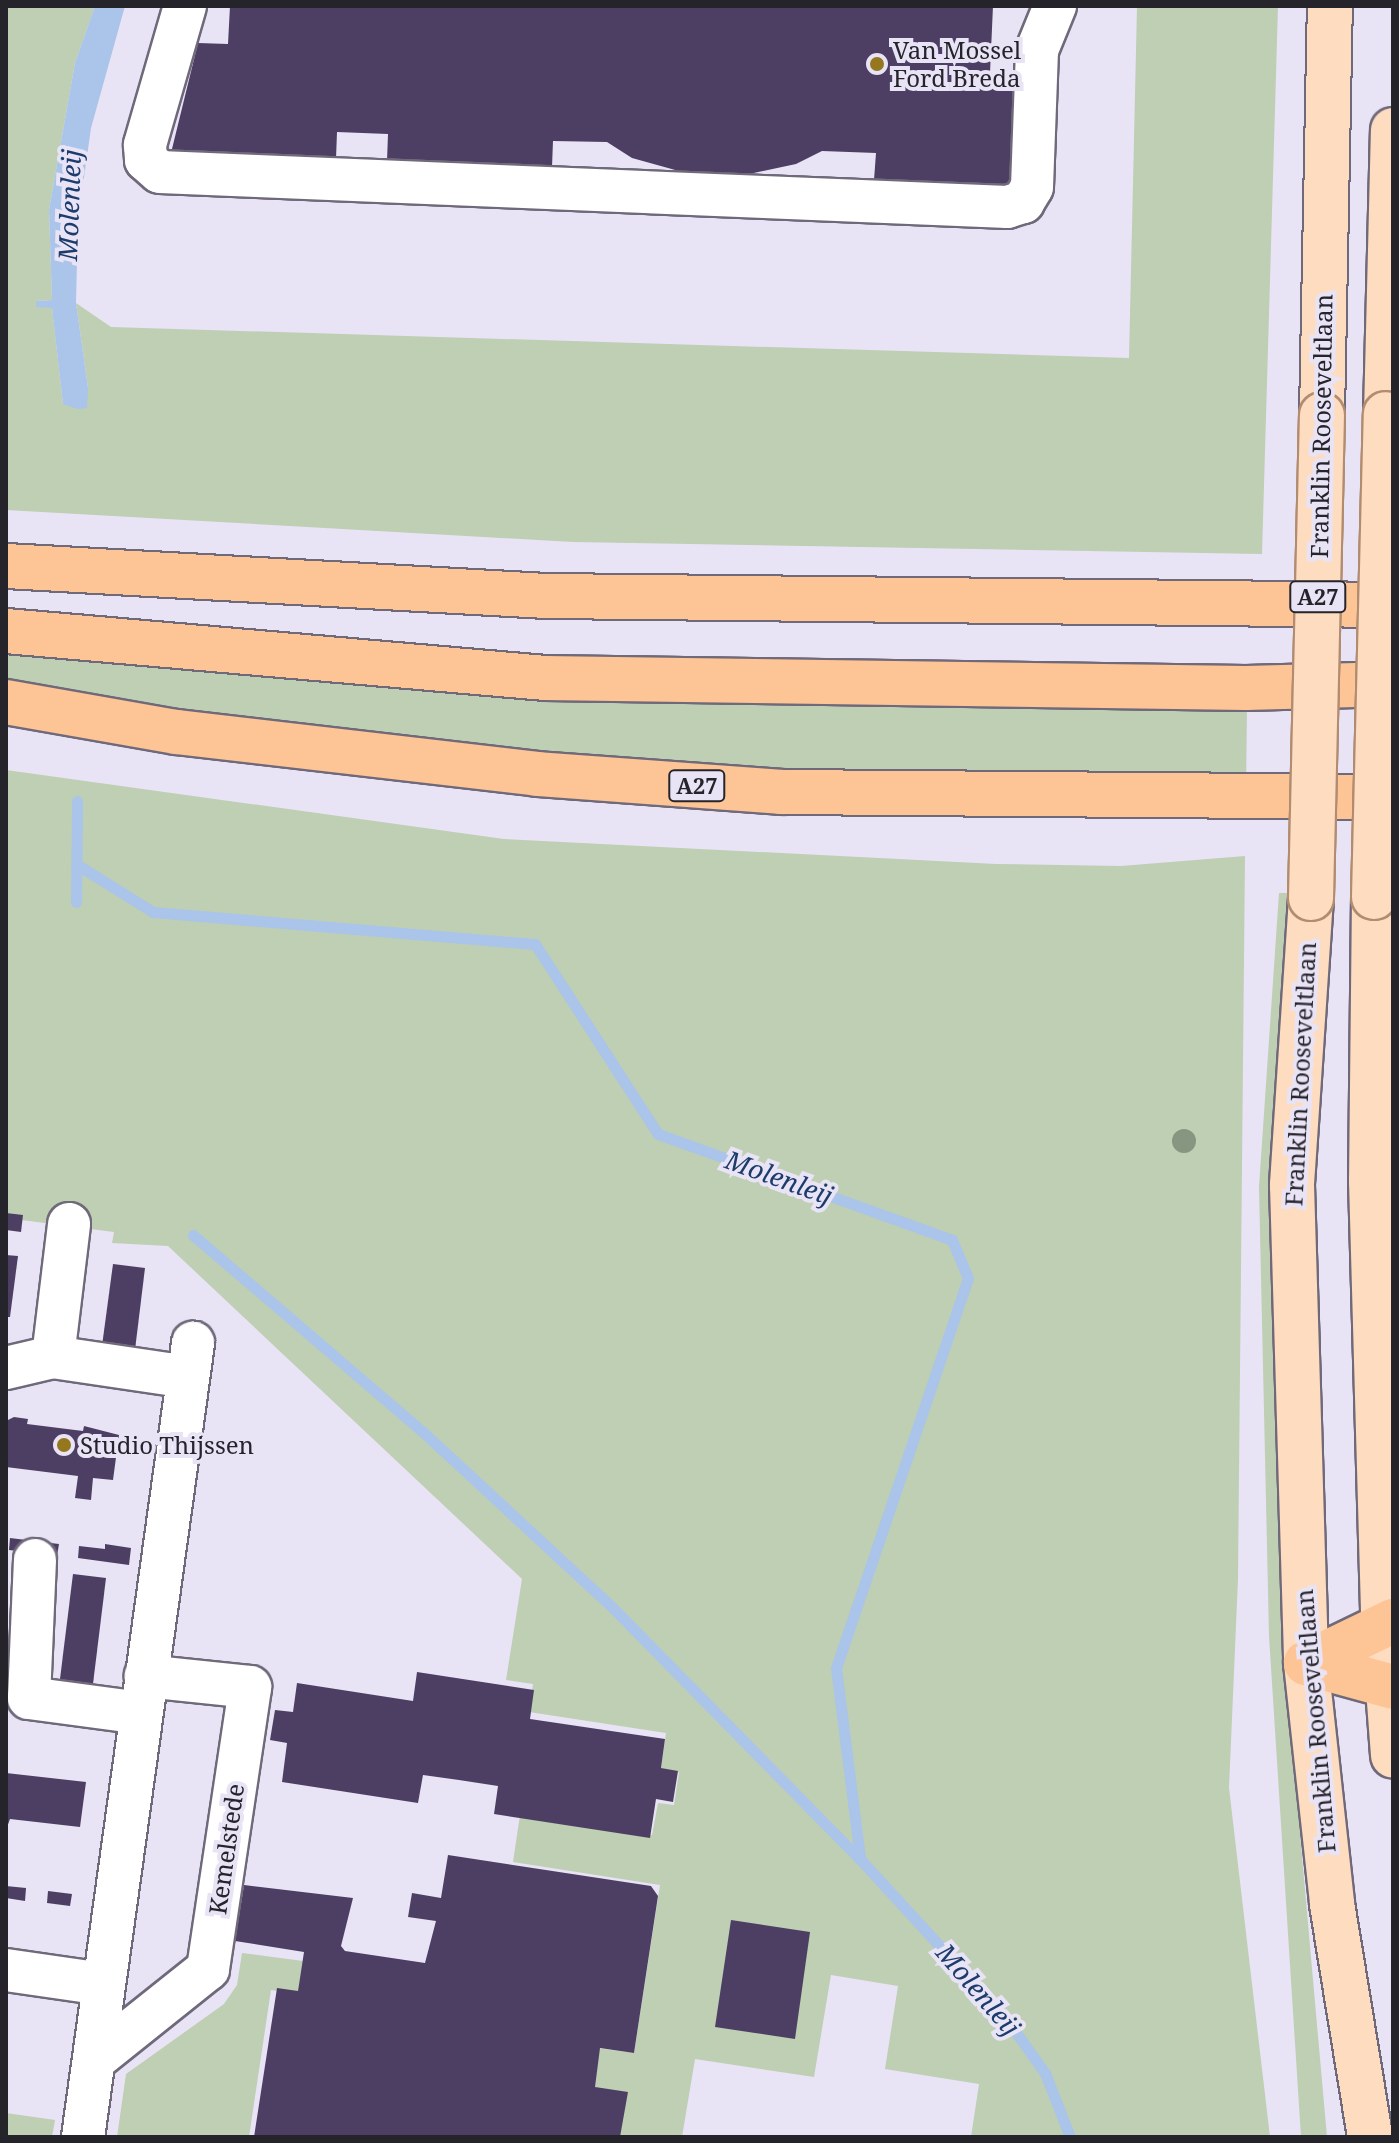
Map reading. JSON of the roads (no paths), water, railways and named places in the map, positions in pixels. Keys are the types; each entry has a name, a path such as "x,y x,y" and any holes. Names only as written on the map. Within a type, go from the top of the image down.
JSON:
{"highway":[{"name":"A27","path":"6,566 546,596 1243,606 1393,605"},
{"name":"A27","path":"1243,606 1393,588"},
{"path":"6,631 545,678 1246,688 1393,684"},
{"name":"A27","path":"6,702 207,736 537,774 766,791 1393,797"},
{"path":"1306,1663 1388,1622"},
{"path":"1306,1663 1389,1687"}],"main road":[{"name":"Franklin Rooseveltlaan","path":"1330,6 1311,898 1292,1185 1306,1663 1326,1858 1370,2137"},
{"path":"1393,130 1374,897 1371,1181 1393,1756"}],"street":[{"path":"185,6 159,81 145,145 146,160 160,172 1007,207 1023,202 1032,187 1037,50 1055,6"},
{"path":"53,1357 69,1224"},
{"path":"6,1368 53,1357 191,1360 83,2137"},
{"name":"Kemelstede","path":"35,1560 20,1677 29,1698 144,1695 250,1687 208,1969 94,2060"},
{"path":"6,1970 103,1984"}],"water":[{"path":"95,6 125,6 91,128 78,220 76,303 88,388 87,408 78,409 63,404 52,308 36,307 36,301 52,300 49,210 75,63"}],"waterway":[{"name":"Molenleij","path":"76,902 77,801"},
{"name":"Molenleij","path":"76,864 153,912 535,944 658,1134 952,1240 968,1278 836,1668 860,1859"},
{"name":"Molenleij","path":"193,1235 423,1432 612,1607 860,1859 1005,2017 1045,2073 1070,2137"}],"place":[{"name":"Van Mossel Ford Breda","path":"877,64"},
{"name":"Studio Thijssen","path":"64,1445"}]}
